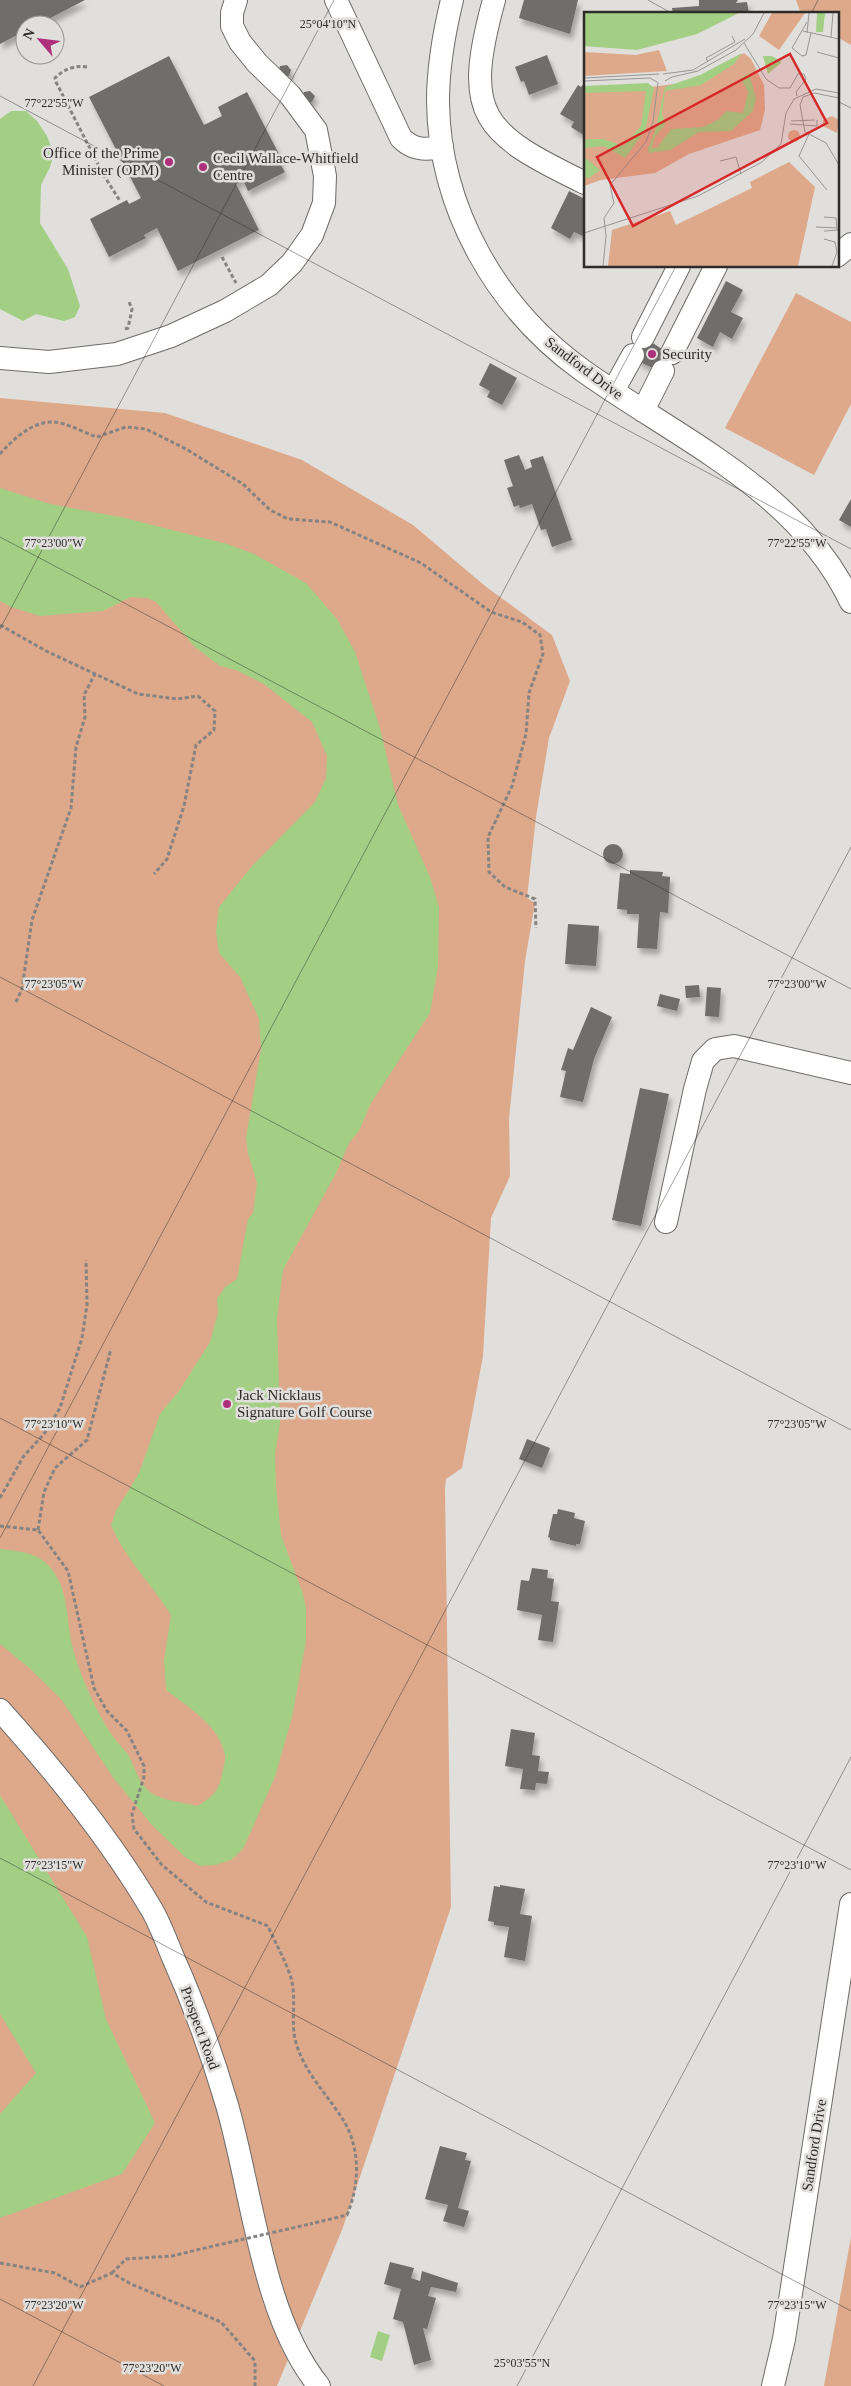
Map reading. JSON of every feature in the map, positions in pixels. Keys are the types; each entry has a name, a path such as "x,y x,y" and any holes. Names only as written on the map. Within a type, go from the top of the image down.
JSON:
{"street":[{"path":"0,358 49,362 117,354 172,336 244,300 269,285 292,263 312,235 324,203 325,176 316,130 290,95 257,63 240,42 232,26 232,13 236,0"},
{"path":"336,0 401,138 408,145 418,149 432,149 442,146"},
{"name":"Sandford Drive","path":"452,0 442,39 438,101 442,146 451,192 462,223 474,248 494,281 549,344 613,392 720,461 755,486 789,517 820,552 851,602"},
{"path":"494,0 480,69 479,88 487,112 501,134 521,150 584,182"},
{"path":"838,255 851,244"},
{"path":"613,392 678,268"},
{"path":"643,411 715,268"},
{"path":"666,1222 695,1088 703,1061 715,1049 734,1046 851,1073"},
{"name":"Prospect Road","path":"0,1710 48,1764 95,1825 152,1911 193,2001 227,2106 270,2282 286,2332 319,2386"},
{"name":"Sandford Drive","path":"773,2386 784,2339 851,1904"}],"path":[{"path":"87,67 77,66 59,74 55,78 103,174 120,202"},
{"path":"222,257 244,300"},
{"path":"122,330 128,328 132,308 129,302"},
{"path":"0,454 11,441 34,426 58,422 97,437 126,427 146,429 243,484 270,510 288,519 330,522 422,563 491,612 522,622 540,635 543,654 529,693 526,734 512,786 488,837 488,872 505,887 535,899 536,928"},
{"path":"0,625 48,652 138,694 177,699 198,696 215,711 214,730 196,746 184,806 167,859 154,874"},
{"path":"16,1002 22,989 32,920 71,808 76,747 85,717 84,696 95,674"},
{"path":"0,1498 23,1457 44,1434 60,1408 82,1338 87,1305 86,1260"},
{"path":"0,2263 55,2273 80,2287 112,2273 126,2259 172,2256 347,2215 355,2195 357,2161 346,2125 311,2075 295,2042 291,1979 268,1926 206,1902 162,1865 134,1829 132,1814 144,1777 144,1766 127,1731 107,1711 94,1688 68,1571 38,1530 44,1492 55,1468 87,1440 111,1349"},
{"path":"0,1526 38,1530"},
{"path":"112,2273 131,2284 221,2322 255,2360 255,2386"}],"shaded area":[{"path":"796,0 851,0 851,45 838,38 838,12 800,12"},
{"path":"11,111 26,111 37,121 47,136 54,154 41,185 40,223 68,269 80,306 75,317 64,321 36,314 23,321 0,309 0,119"},
{"path":"796,293 851,322 851,404 814,475 725,428"},
{"name":"Jack Nicklaus Signature Golf Course","path":"0,398 165,413 302,460 413,525 485,586 552,635 570,681 549,738 536,817 527,898 535,903 525,961 509,1119 510,1176 491,1218 483,1356 462,1468 446,1479 445,1489 451,1907 342,2230 277,2386 0,2386"},
{"path":"0,488 50,504 125,518 227,544 254,554 306,583 337,619 355,652 380,728 398,805 430,877 439,907 438,967 430,1013 371,1103 359,1131 349,1143 336,1173 283,1270 277,1318 280,1424 275,1454 276,1486 281,1535 303,1594 306,1609 306,1641 292,1717 275,1777 243,1849 231,1860 215,1865 200,1866 185,1857 151,1824 112,1776 62,1700 29,1668 0,1644 0,1549 33,1555 44,1561 55,1575 66,1604 75,1656 88,1690 104,1723 129,1756 144,1786 157,1796 197,1806 211,1797 221,1780 225,1760 222,1744 202,1718 166,1690 164,1660 171,1615 131,1560 111,1525 116,1511 139,1473 160,1414 179,1391 210,1342 218,1313 217,1299 225,1287 237,1279 248,1219 253,1213 257,1183 248,1153 246,1138 261,1049 259,1019 240,977 219,953 216,932 219,907 252,866 315,802 326,778 327,756 312,722 264,684 236,670 220,666 195,647 156,602 147,598 131,597 103,611 40,616 11,607 0,601"},
{"path":"0,1795 87,1937 106,2019 155,2123 122,2174 0,2218 0,2114 36,2073 0,2014"},
{"path":"851,2237 851,2386 824,2386"},
{"path":"378,2331 390,2335 382,2361 370,2357"}],"building":[{"path":"0,0 85,0 56,15 15,15 15,36 0,44"},
{"path":"524,0 578,0 570,34 519,18"},
{"path":"699,0 738,0 736,3 747,2 749,12 673,12 672,8 699,6"},
{"path":"547,55 558,84 529,95 524,81 521,82 515,67"},
{"name":"Cecil Wallace-Whitfield Centre","path":"169,56 204,125 222,116 218,107 247,92 282,160 279,162 285,172 248,191 243,180 236,184 259,230 178,271 157,228 144,235 146,238 109,257 90,219 127,200 129,204 141,198 89,97"},
{"path":"287,65 291,70 289,76 282,77 278,73 280,66"},
{"path":"584,83 584,135 571,127 574,122 560,114 578,85 581,87"},
{"path":"310,91 315,96 312,102 306,103 302,98 304,92"},
{"path":"569,191 584,198 584,237 574,232 570,239 551,228"},
{"path":"726,281 743,290 731,312 743,318 732,339 720,332 713,347 697,338"},
{"name":"Security","path":"651,342 673,356 653,368 640,362 631,352"},
{"path":"490,363 517,378 502,405 487,397 490,391 479,385"},
{"path":"519,455 525,470 532,467 530,460 543,456 572,540 552,547 546,529 541,530 532,504 520,508 519,505 514,507 507,488 513,486 504,460"},
{"path":"851,499 851,527 839,520"},
{"path":"613,844 620,847 623,854 620,861 613,864 606,861 603,854 606,847"},
{"path":"630,870 663,872 662,876 670,877 668,913 660,912 657,949 637,948 639,914 627,914 627,910 617,909 620,873 630,874"},
{"path":"568,924 599,926 596,966 565,964"},
{"path":"699,985 700,997 686,998 685,986"},
{"path":"707,987 721,988 719,1017 705,1016"},
{"path":"660,994 680,999 677,1011 657,1006"},
{"path":"591,1007 612,1017 594,1059 583,1102 560,1097 566,1071 561,1070 568,1048 573,1050"},
{"path":"640,1088 669,1094 641,1226 612,1220"},
{"path":"527,1439 550,1448 542,1468 519,1459"},
{"path":"558,1509 575,1513 574,1518 585,1521 580,1544 576,1544 576,1546 550,1540 548,1537 553,1514 557,1514"},
{"path":"532,1568 548,1570 547,1578 554,1579 551,1601 559,1602 553,1642 538,1640 542,1615 517,1610 521,1580 529,1581"},
{"path":"511,1729 535,1733 532,1755 540,1756 538,1771 549,1772 547,1784 536,1783 535,1790 520,1789 523,1769 505,1766"},
{"path":"500,1885 525,1889 520,1914 532,1916 525,1961 504,1957 509,1927 494,1925 494,1922 488,1921 494,1886 500,1887"},
{"path":"440,2146 467,2153 465,2160 471,2161 458,2208 469,2211 464,2227 443,2221 448,2205 425,2199"},
{"path":"390,2262 414,2268 411,2278 420,2281 422,2271 458,2283 456,2292 431,2287 428,2296 436,2298 427,2329 423,2328 431,2360 414,2365 403,2322 393,2319 401,2289 384,2284"}],"place":[{"name":"Office of the Prime Minister (OPM)","path":"169,162"},
{"name":"Cecil Wallace-Whitfield Centre","path":"203,167"},
{"name":"Security","path":"652,354"},
{"name":"Jack Nicklaus Signature Golf Course","path":"227,1404"}]}
